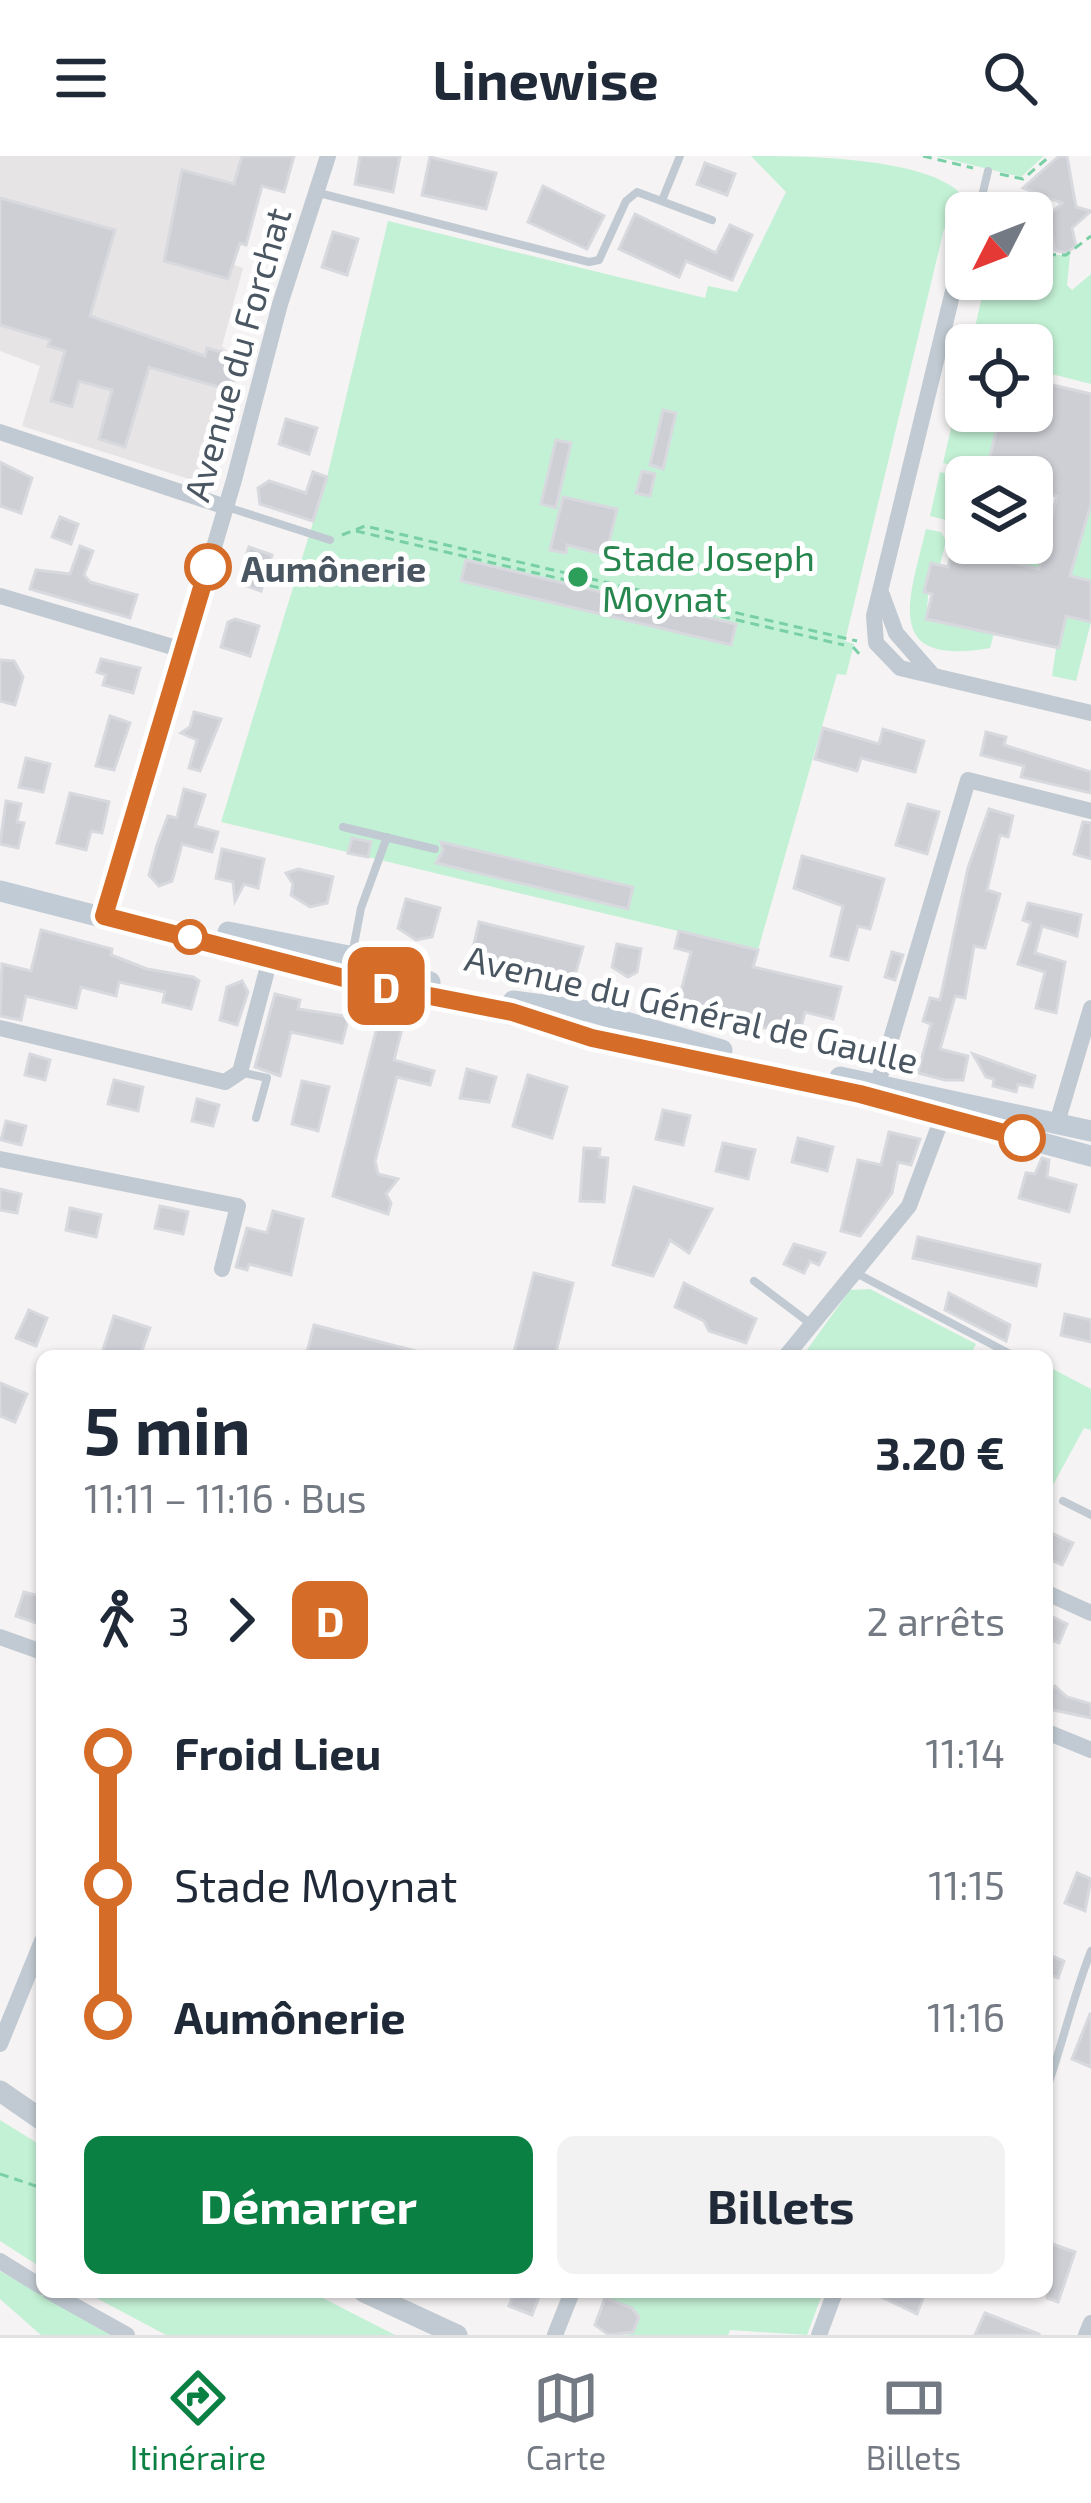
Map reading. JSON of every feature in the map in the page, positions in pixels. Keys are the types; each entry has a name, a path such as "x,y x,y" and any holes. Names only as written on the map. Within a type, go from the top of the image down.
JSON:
{"main road":[{"name":"Avenue du Général de Gaulle","path":"0,878 309,971 512,1012 633,1047 713,1059 944,1108 1090,1131"},
{"name":"Avenue du Général de Gaulle","path":"0,891 315,948 433,982 605,1015 729,1052 878,1083 1051,1147 1087,1155"},
{"path":"309,971 315,948"},
{"path":"346,979 352,956"},
{"path":"600,1039 605,1015"},
{"path":"633,1047 639,1024"},
{"path":"1051,1147 1057,1123"},
{"path":"1087,1155 1090,1131"}],"street":[{"name":"Avenue du Forchat","path":"106,910 226,507 272,333 328,156"},
{"path":"951,300 873,634 892,664 1091,713"},
{"path":"0,432 226,507"},
{"path":"881,592 892,627 914,657 937,677"},
{"path":"0,596 184,650"},
{"path":"873,634 879,626 892,627"},
{"path":"878,1083 968,780 1091,811"},
{"path":"0,1028 225,1082 240,1072 270,959"},
{"path":"1057,1123 1091,1009"},
{"path":"791,1350 917,1194 944,1108"},
{"path":"0,1159 238,1205 222,1269"},
{"path":"1053,1596 1091,1612"},
{"path":"0,1637 36,1650"},
{"path":"1053,1734 1091,1750"},
{"path":"0,2044 36,1956"},
{"path":"0,2091 36,2116"},
{"path":"0,2261 36,2284"},
{"path":"60,2298 127,2335"},
{"path":"377,2298 457,2335"},
{"path":"555,2335 570,2298"},
{"path":"819,2335 833,2298"},
{"path":"1086,2335 1091,2323"}],"lane":[{"path":"663,198 680,156"},
{"path":"983,192 988,171"},
{"path":"317,192 589,262 599,260 631,196 663,198 712,220"},
{"path":"226,507 330,540"},
{"path":"343,826 435,849"},
{"path":"352,956 361,908 387,837"},
{"path":"240,1072 267,1078 256,1118"},
{"path":"854,1272 1003,1350"},
{"path":"754,1281 812,1324"},
{"path":"1063,1501 1091,1515"},
{"path":"1053,2071 1061,2048 1060,2030 1091,1951"}],"path":[{"path":"1053,255 1066,255 1091,236"},
{"path":"844,645 352,530 364,526 846,638 862,644 866,657 853,647"},
{"path":"0,2174 36,2186"}],"shaded area":[{"path":"0,156 294,156 284,192 262,187 246,245 240,244 234,265 243,268 222,346 237,362 239,377 225,396 230,406 211,467 192,480 22,426 40,366 0,351"}],"green space":[{"name":"Stade Joseph Moynat","path":"751,156 876,163 940,180 958,192 945,192 945,229 845,641 854,644 846,675 837,674 758,950 221,822 327,477 388,221 705,298 708,286 737,292 786,192"},
{"path":"935,156 1044,156 1021,177"},
{"path":"1053,255 1070,255 1067,285 1072,290 1091,274 1091,384 1053,374 1053,324 976,324 981,300 1053,300"},
{"path":"950,432 996,432 990,456 945,456 943,463"},
{"path":"940,472 945,473 945,520 930,516"},
{"path":"1087,503 1091,504 1091,582 1070,576"},
{"path":"926,529 941,532 945,545 940,565 931,564 926,619 994,633 990,648 956,651 932,647 918,637 911,622 914,580"},
{"path":"1061,615 1091,622 1076,681 1052,676"},
{"path":"870,1289 976,1344 973,1350 807,1350 850,1290"},
{"path":"1053,1369 1091,1389 1091,1430 1084,1428 1053,1485"},
{"path":"0,2120 36,2142 36,2264 0,2241"},
{"path":"0,2271 36,2292 36,2298 47,2298 111,2335 41,2335 0,2299"},
{"path":"96,2298 323,2298 395,2335 166,2335"},
{"path":"602,2298 821,2298 807,2335 730,2330 728,2335 627,2335 639,2317"}],"building":[{"path":"242,156 294,156 284,192 262,186 246,245 240,243 228,279 164,261 182,170 234,184"},
{"path":"360,156 400,156 393,192 355,184"},
{"path":"1059,156 1067,156 1076,207 1091,211 1072,228 1076,246 1066,253 1055,250 1053,211 1062,203 1053,200 1053,192 1023,188"},
{"path":"430,157 496,173 486,209 422,195"},
{"path":"705,163 735,174 727,195 697,184"},
{"path":"543,186 604,216 587,249 528,222"},
{"path":"0,198 115,230 90,316 205,356 207,348 229,354 227,362 237,365 229,390 149,367 125,447 99,439 112,390 79,381 72,407 51,401 65,351 48,346 50,340 0,325"},
{"path":"635,214 716,253 730,225 752,235 732,280 686,261 679,277 619,249"},
{"path":"333,232 358,239 347,275 322,267"},
{"path":"1053,385 1091,394 1091,504 1070,576 1091,581 1091,622 1066,616 1059,648 926,619 932,594 924,592 931,563 948,567 1019,564 1039,569 1040,564 1053,564 1057,496 1053,495 1053,456 990,456 996,432 1053,432"},
{"path":"663,410 676,413 663,469 650,465"},
{"path":"286,419 317,428 309,454 279,444"},
{"path":"556,440 571,443 556,508 541,504"},
{"path":"0,462 32,478 21,513 0,506"},
{"path":"642,471 655,474 650,496 636,493"},
{"path":"313,472 327,477 313,521 260,504 258,488 269,481 306,493"},
{"path":"563,497 617,509 606,555 567,545 566,553 550,550"},
{"path":"60,517 78,524 71,544 52,537"},
{"path":"613,543 627,546 622,566 608,563"},
{"path":"80,546 93,551 84,575 90,582 137,595 130,618 30,589 36,570 70,574"},
{"path":"249,547 272,555 261,591 238,583"},
{"path":"466,560 736,624 731,645 461,581"},
{"path":"235,619 259,626 250,656 221,647 228,622"},
{"path":"101,659 140,668 133,693 103,685 106,675 97,672"},
{"path":"0,660 14,661 23,677 15,705 0,701"},
{"path":"194,712 221,719 200,771 189,768 197,740 181,733 190,727"},
{"path":"110,716 130,723 114,770 96,766"},
{"path":"823,728 879,744 883,729 924,741 915,772 861,758 857,771 815,759"},
{"path":"986,732 1006,737 1004,745 1091,772 1091,793 1021,777 1024,766 981,755"},
{"path":"26,758 50,764 43,792 19,787"},
{"path":"184,789 205,795 195,826 218,832 212,852 182,844 172,881 159,886 149,875 168,816 177,818"},
{"path":"70,793 109,802 102,833 91,831 86,850 57,843"},
{"path":"6,801 21,804 17,822 24,823 18,848 0,844"},
{"path":"908,804 939,812 927,854 896,845"},
{"path":"989,809 1013,816 1008,837 1000,835 987,890 1000,894 985,948 974,946 965,998 955,996 940,1049 968,1056 963,1080 945,1080 918,1073 931,1024 923,1021 930,998 940,1000 968,868"},
{"path":"1083,822 1091,823 1091,859 1074,854"},
{"path":"352,838 371,842 368,857 348,853"},
{"path":"441,842 633,887 628,909 436,863 443,850"},
{"path":"222,849 264,859 258,888 244,884 235,901 233,882 216,878"},
{"path":"802,856 884,879 870,929 858,926 848,960 831,956 843,906 794,888"},
{"path":"298,869 333,877 327,903 310,907 291,895 293,884 286,873"},
{"path":"406,899 440,908 432,937 416,940 398,928"},
{"path":"1028,903 1081,915 1077,936 1042,926 1035,953 1065,962 1056,1013 1036,1008 1045,972 1018,964 1031,923 1023,920"},
{"path":"479,922 583,947 574,979 472,953"},
{"path":"41,930 112,949 111,955 147,969 193,977 199,981 191,1009 163,1002 165,992 119,982 116,996 81,987 76,1008 26,996 21,1020 0,1016 2,964 31,971"},
{"path":"679,931 758,950 753,967 841,987 833,1019 805,1012 799,1036 677,1007 691,952 675,948"},
{"path":"617,944 641,949 637,972 628,977 612,967"},
{"path":"892,952 903,955 895,980 885,977"},
{"path":"242,981 248,992 237,1025 220,1020 227,987"},
{"path":"275,994 300,1000 298,1009 344,1016 348,1020 342,1043 291,1032 280,1076 255,1067"},
{"path":"380,1016 404,1021 394,1060 434,1071 430,1085 397,1077 375,1161 378,1174 398,1179 386,1194 391,1203 388,1214 333,1196"},
{"path":"30,1054 50,1060 45,1080 25,1075"},
{"path":"973,1054 1035,1076 1032,1087 1018,1084 1016,1092 993,1086 994,1079 986,1077"},
{"path":"467,1069 496,1077 489,1102 460,1098"},
{"path":"528,1075 567,1087 552,1138 513,1126"},
{"path":"114,1080 143,1087 138,1111 108,1104"},
{"path":"302,1081 329,1087 318,1131 292,1124"},
{"path":"197,1099 219,1105 213,1126 192,1121"},
{"path":"663,1110 690,1116 683,1145 656,1139"},
{"path":"6,1121 26,1126 21,1145 1,1140"},
{"path":"889,1132 920,1139 911,1165 898,1162 892,1193 860,1236 841,1231 858,1160 881,1165"},
{"path":"798,1138 833,1147 827,1171 792,1162"},
{"path":"723,1143 755,1150 748,1179 716,1171"},
{"path":"584,1148 600,1149 599,1157 608,1158 604,1202 580,1201"},
{"path":"1042,1158 1049,1160 1047,1177 1076,1185 1069,1212 1019,1198 1026,1173 1035,1174"},
{"path":"634,1187 712,1209 689,1253 670,1240 653,1276 613,1265"},
{"path":"0,1189 21,1194 17,1213 0,1210"},
{"path":"160,1206 188,1212 183,1234 155,1228"},
{"path":"70,1208 101,1215 96,1237 66,1230"},
{"path":"273,1211 303,1219 291,1275 249,1264 247,1270 236,1267 247,1228 267,1233"},
{"path":"918,1237 1040,1265 1036,1286 913,1258"},
{"path":"794,1244 825,1253 819,1265 810,1261 804,1273 784,1264"},
{"path":"534,1273 573,1283 556,1350 515,1350"},
{"path":"684,1283 756,1319 746,1343 709,1331 704,1321 675,1307"},
{"path":"949,1293 1010,1325 1006,1341 945,1310"},
{"path":"29,1310 47,1318 36,1346 16,1338"},
{"path":"1065,1314 1091,1320 1091,1342 1061,1335"},
{"path":"114,1316 150,1328 142,1350 103,1350"},
{"path":"314,1325 412,1350 308,1350"},
{"path":"0,1383 27,1394 15,1422 0,1416"},
{"path":"1053,1534 1073,1543 1062,1565 1053,1561"},
{"path":"24,1592 36,1595 36,1623 16,1616"},
{"path":"1053,1617 1067,1624 1059,1643 1053,1640"},
{"path":"1053,1688 1091,1704 1091,1718 1053,1710"},
{"path":"1077,1873 1091,1879 1085,1911 1065,1903"},
{"path":"1053,1956 1064,1961 1058,1978 1053,1976"},
{"path":"1091,2014 1091,2067 1072,2059"},
{"path":"1053,2244 1075,2252 1058,2302 1047,2298 1053,2298"},
{"path":"512,2298 539,2298 532,2315 509,2306"},
{"path":"605,2298 632,2308 639,2317 633,2332 609,2335 595,2325"},
{"path":"884,2298 923,2298 917,2314"},
{"path":"985,2313 1039,2334 1039,2335 975,2335"}],"bus line":[{"name":"D","path":"208,567 104,916 235,947 288,966 512,1012 658,1053 713,1059 1022,1138"}],"place":[{"name":"Aumônerie","path":"208,567"},
{"name":"Stade Joseph Moynat","path":"578,577"}]}
